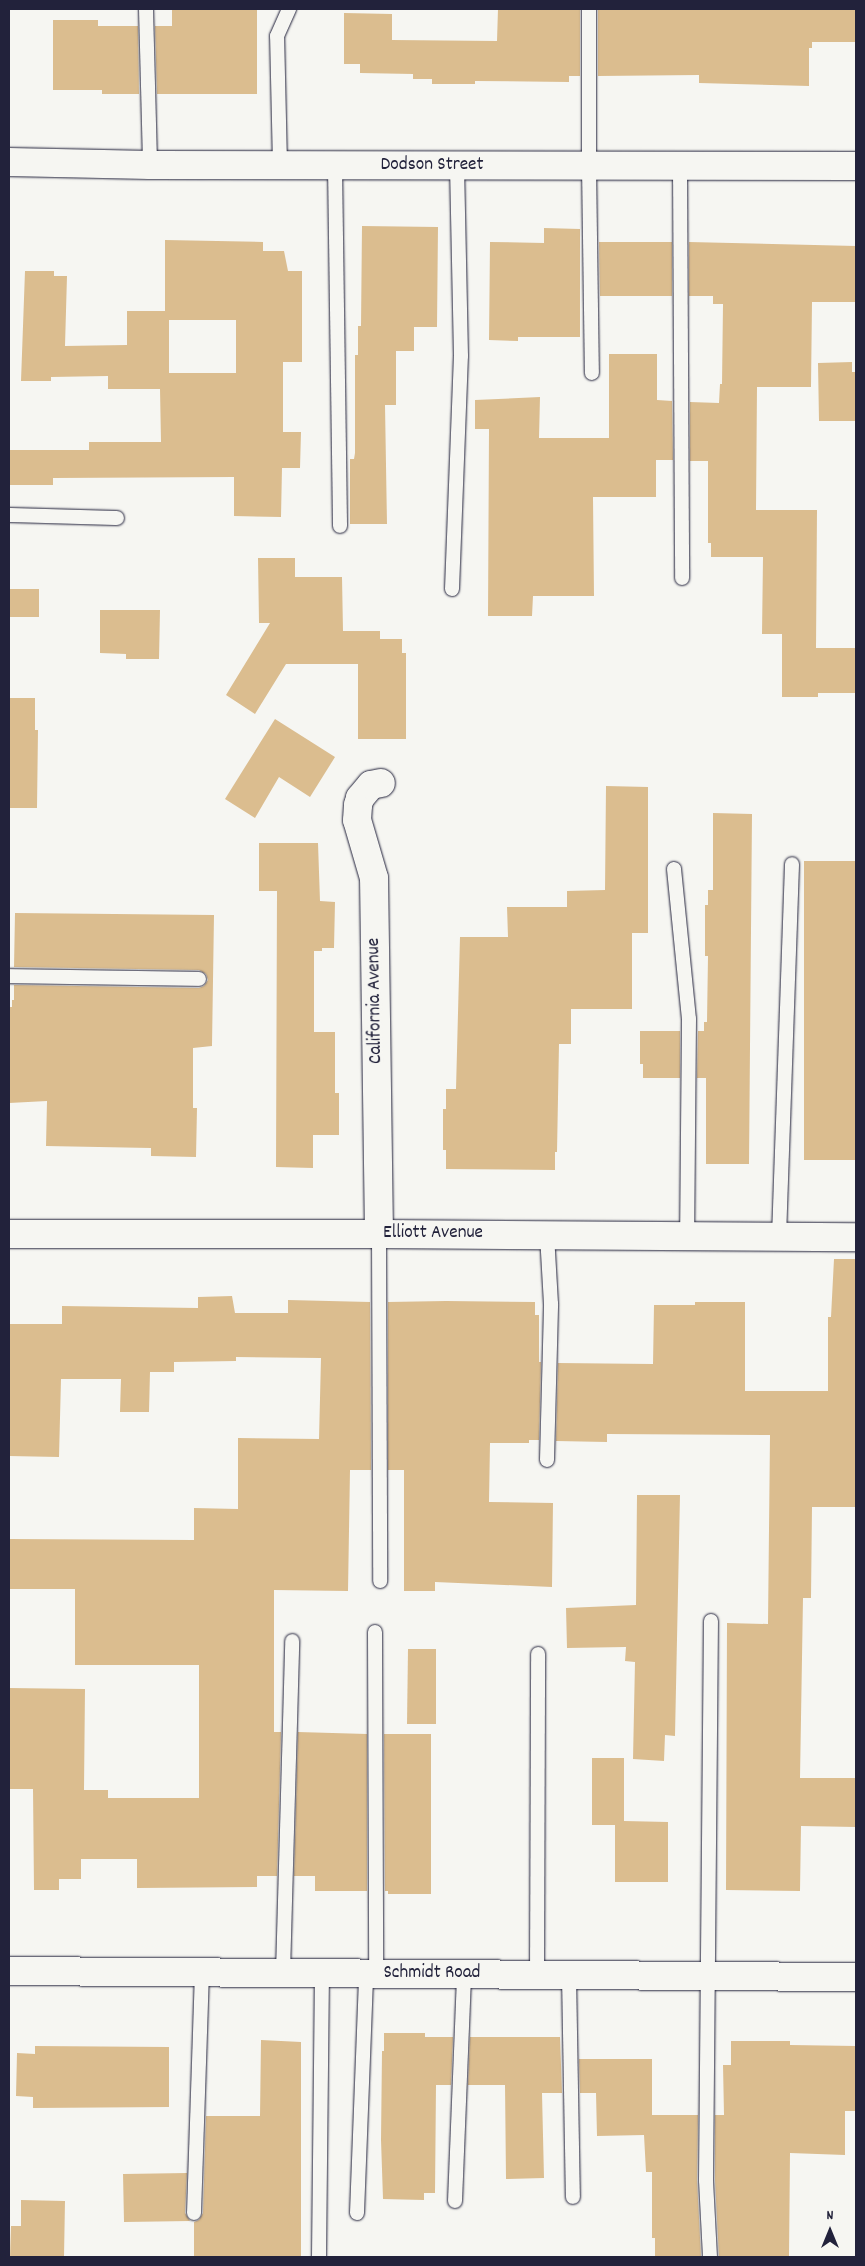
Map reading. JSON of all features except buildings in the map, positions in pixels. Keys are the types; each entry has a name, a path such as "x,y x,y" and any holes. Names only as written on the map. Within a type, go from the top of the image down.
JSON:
{"street":[{"name":"Dodson Street","path":"9,162 335,166 856,166"},
{"name":"California Avenue","path":"379,1234 374,878 357,820 360,798 371,785 381,783"},
{"name":"Elliott Avenue","path":"9,1234 856,1237"},
{"name":"Schmidt Road","path":"9,1971 856,1977"}],"lane":[{"path":"146,9 150,165"},
{"path":"280,165 277,36 289,9"},
{"path":"589,9 588,166 592,373"},
{"path":"335,166 340,526"},
{"path":"452,589 461,356 457,166"},
{"path":"680,166 682,578"},
{"path":"9,515 117,518"},
{"path":"779,1237 792,864"},
{"path":"674,869 689,1019 687,1236"},
{"path":"9,976 199,978"},
{"path":"379,1234 380,1581"},
{"path":"547,1235 550,1304 547,1460"},
{"path":"710,2257 706,2180 711,1621"},
{"path":"357,2213 371,1974 375,1632"},
{"path":"283,1973 292,1641"},
{"path":"537,1975 538,1654"},
{"path":"194,2213 202,1972"},
{"path":"320,2257 322,1973"},
{"path":"454,2201 464,1974"},
{"path":"569,1975 573,2197"}]}
